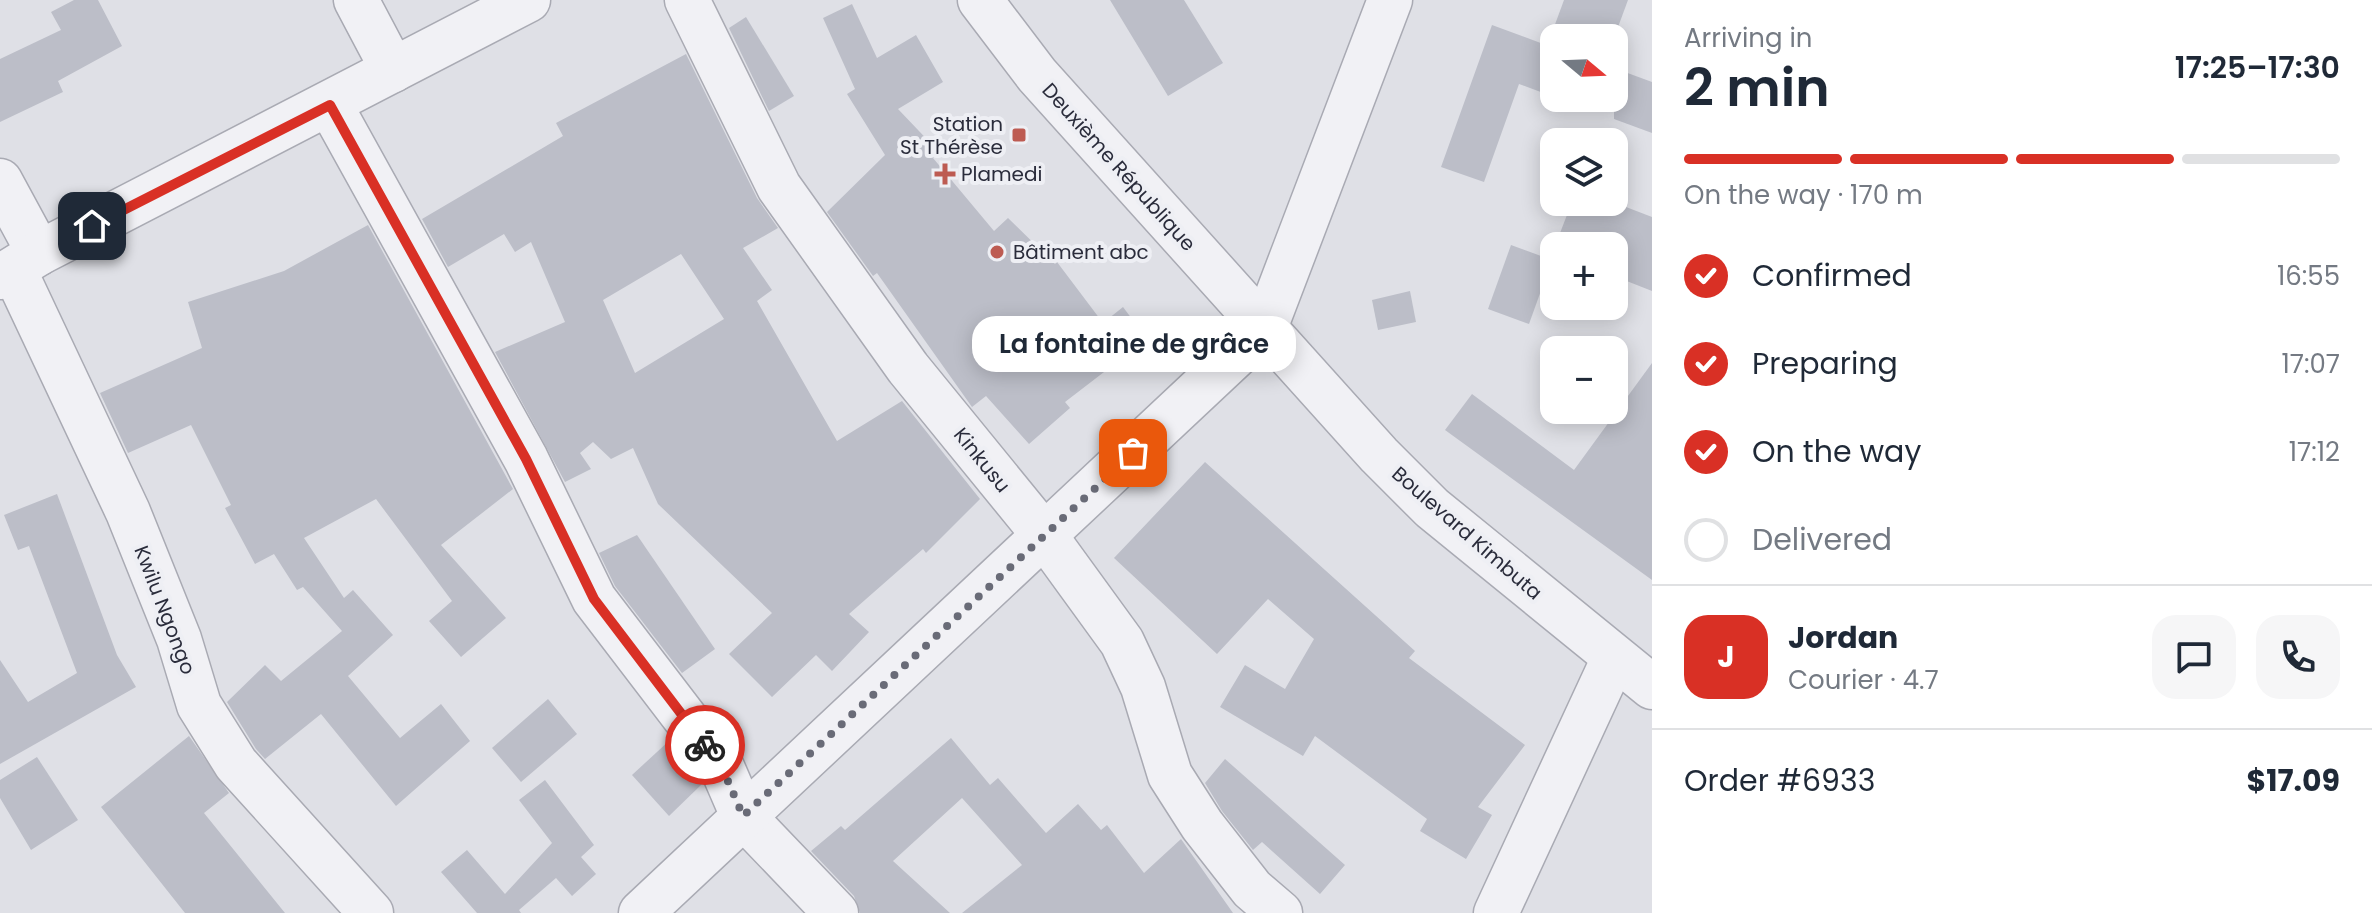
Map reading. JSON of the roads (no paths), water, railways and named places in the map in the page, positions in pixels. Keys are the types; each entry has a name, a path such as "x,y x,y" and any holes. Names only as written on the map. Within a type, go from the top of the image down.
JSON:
{"street":[{"path":"356,0 393,70"},
{"path":"18,267 528,0"},
{"name":"Kinkusu","path":"687,0 779,187 908,368 1045,536 1122,642 1143,687 1170,775 1252,889 1280,913"},
{"name":"Deuxième République","path":"980,0 1037,75 1265,328"},
{"path":"641,913 1265,328 1390,0"},
{"path":"330,105 526,459 594,599 721,765 743,816 836,913"},
{"name":"Kwilu Ngongo","path":"0,181 18,267 128,512 179,639 199,705 236,764 371,913"},
{"name":"Boulevard Kimbuta","path":"1265,328 1329,404 1432,508 1652,687"},
{"path":"1496,913 1614,658"}],"place":[{"name":"Station St Thérèse","path":"1019,135"},
{"name":"Plamedi","path":"945,174"},
{"name":"Bâtiment abc","path":"997,252"},
{"name":"La fontaine de grâce","path":"1133,453"}]}
